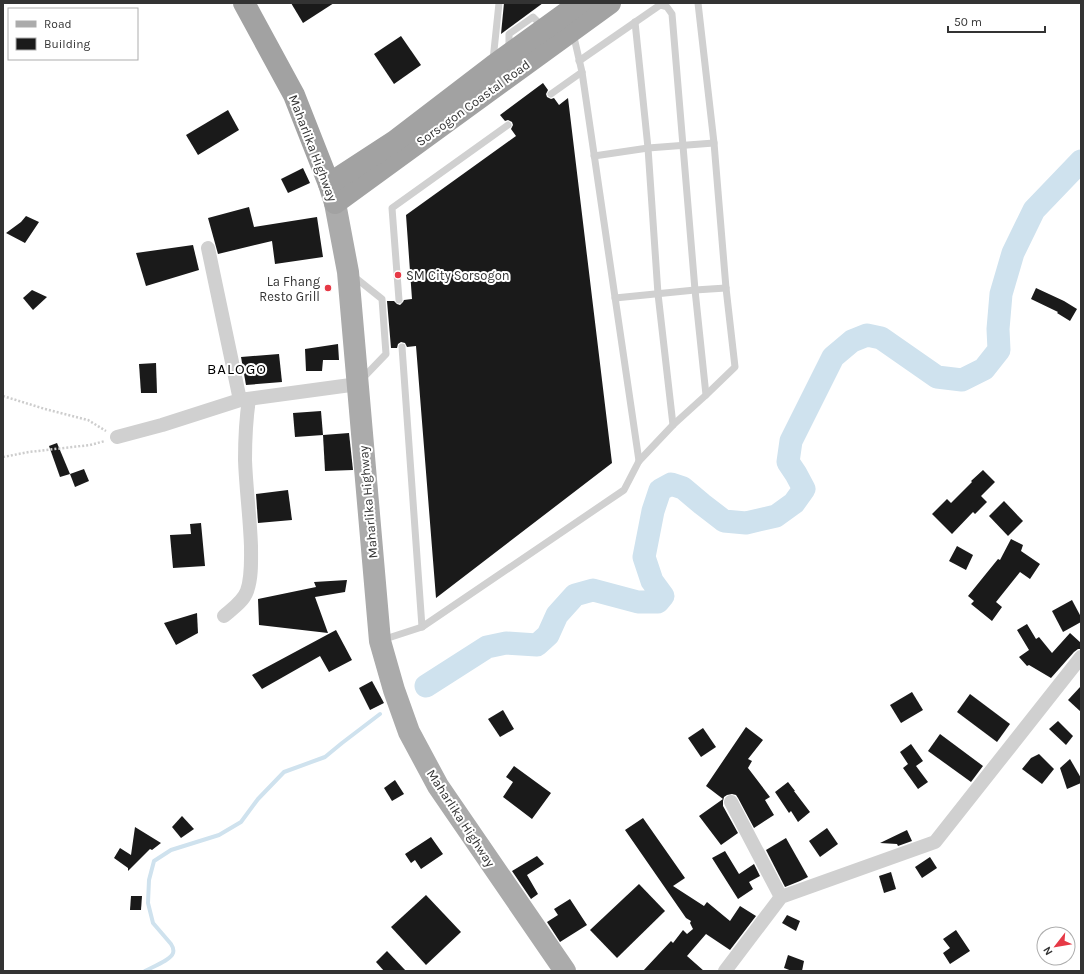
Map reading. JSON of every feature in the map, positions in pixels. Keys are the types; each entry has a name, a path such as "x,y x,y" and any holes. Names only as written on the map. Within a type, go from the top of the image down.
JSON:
{"highway":[{"name":"Maharlika Highway","path":"244,3 294,95 332,193"},
{"name":"Sorsogon Coastal Road","path":"332,193 395,141 501,60 580,3"},
{"name":"Sorsogon Coastal Road","path":"332,193 573,31 610,3"}],"main road":[{"name":"Maharlika Highway","path":"332,193 348,272 380,641 394,690 409,732 438,786 565,971"}],"street":[{"path":"208,248 244,399 246,426 245,460 250,521 251,563 249,583 247,593 239,603 224,616"},
{"path":"117,438 244,399 358,384"},
{"path":"725,971 781,897 935,842 1081,657"},
{"path":"731,802 781,897"}],"lane":[{"path":"499,3 501,60"},
{"path":"380,641 422,627 624,490 639,461 672,425 735,367 726,288 714,143 698,3"},
{"path":"579,61 662,4 667,7 672,14 694,290 706,395"},
{"path":"635,22 648,148 658,294 672,425"},
{"path":"573,31 582,72 639,461"},
{"path":"551,94 582,72"},
{"path":"399,300 392,208 508,125"},
{"path":"594,156 648,148 714,143"},
{"path":"348,272 382,299 386,354 358,384"},
{"path":"615,298 726,288"},
{"path":"402,347 422,627"}],"path":[{"path":"3,396 45,410 88,420 117,438"},
{"path":"3,457 29,452 90,445 117,438"}],"building":[{"path":"291,3 334,3 303,23"},
{"path":"504,3 543,3 501,34"},
{"path":"401,36 421,65 394,84 374,54"},
{"path":"543,83 548,90 546,94 547,97 551,99 554,98 559,105 568,98 612,463 436,598 416,346 407,347 405,343 401,342 398,344 397,348 391,348 387,301 394,301 400,305 404,300 412,299 406,215 516,136 511,129 513,125 512,122 508,120 505,121 500,115"},
{"path":"228,110 239,130 198,155 186,135"},
{"path":"303,168 310,183 288,193 281,179"},
{"path":"249,207 254,227 317,217 323,257 275,264 272,241 218,254 208,218"},
{"path":"26,216 39,222 25,243 6,233 21,222"},
{"path":"193,245 199,270 146,286 136,253"},
{"path":"1036,288 1077,309 1070,321 1057,313 1058,312 1031,299"},
{"path":"32,290 47,297 33,310 23,298"},
{"path":"338,344 339,360 323,360 322,371 306,371 305,349"},
{"path":"279,354 282,382 246,385 241,357"},
{"path":"156,363 157,393 141,393 139,364"},
{"path":"321,411 323,435 295,437 293,413"},
{"path":"349,433 353,470 325,471 323,435"},
{"path":"57,443 70,474 60,477 49,446"},
{"path":"84,469 89,481 75,487 70,474"},
{"path":"983,470 995,482 981,496 987,502 975,514 973,512 952,534 932,514 947,499 951,503"},
{"path":"288,490 292,520 258,523 256,494"},
{"path":"1004,501 1023,521 1008,536 989,516"},
{"path":"201,523 205,566 173,568 170,535 191,534 190,524"},
{"path":"1011,539 1023,545 1021,551 1040,564 1030,579 1020,572 996,602 1002,607 992,621 971,604 974,601 968,596 998,559 1000,560"},
{"path":"957,546 973,555 966,570 949,561"},
{"path":"347,580 345,592 315,597 328,633 259,625 258,599 316,587 314,582"},
{"path":"1072,600 1081,617 1081,622 1063,632 1052,611"},
{"path":"197,613 198,633 176,645 164,623"},
{"path":"1027,624 1036,639 1039,637 1052,653 1070,633 1081,643 1081,649 1074,652 1051,678 1029,665 1027,666 1019,657 1029,650 1017,630"},
{"path":"336,630 352,660 329,672 320,656 262,689 252,675"},
{"path":"372,681 384,703 370,710 359,688"},
{"path":"1081,686 1081,712 1068,700"},
{"path":"912,692 923,710 901,723 890,705"},
{"path":"970,694 1010,724 997,742 957,712"},
{"path":"503,710 514,729 500,737 488,719"},
{"path":"1058,721 1073,736 1066,745 1049,729"},
{"path":"746,727 763,740 748,759 752,761 748,768 770,797 765,800 774,815 754,828 736,795 727,795 724,797 723,806 738,833 721,845 699,816 723,799 706,786"},
{"path":"703,728 716,747 701,757 688,738"},
{"path":"940,734 983,766 971,782 928,751"},
{"path":"911,744 923,761 916,766 928,782 918,789 903,768 908,764 900,752"},
{"path":"1039,754 1054,769 1042,784 1022,769 1031,758"},
{"path":"1070,759 1081,778 1081,783 1067,789 1060,768"},
{"path":"514,766 551,793 532,819 503,797 513,782 506,777"},
{"path":"395,780 404,794 392,801 384,788"},
{"path":"788,782 810,812 798,822 791,811 789,813 775,792"},
{"path":"182,816 194,829 181,838 172,827"},
{"path":"643,818 685,878 673,886 704,906 707,902 730,921 740,906 756,916 730,950 706,934 687,956 704,971 643,971 671,941 673,943 683,930 687,934 693,929 690,923 691,921 686,918 625,830"},
{"path":"135,827 161,843 152,850 150,849 128,871 128,868 114,858 120,848 131,855"},
{"path":"827,828 838,844 820,857 809,841"},
{"path":"907,830 912,841 898,846 897,844 880,843"},
{"path":"431,837 443,854 421,869 415,860 411,863 405,854"},
{"path":"786,838 808,877 785,887 766,850"},
{"path":"725,851 739,874 754,864 760,876 749,882 753,889 738,899 712,858"},
{"path":"537,856 544,864 527,875 538,894 531,899 512,871"},
{"path":"930,857 937,868 922,878 915,867"},
{"path":"891,872 896,889 884,893 879,876"},
{"path":"639,884 665,911 617,958 590,930"},
{"path":"426,895 461,932 426,965 391,927"},
{"path":"131,896 142,896 141,910 130,910"},
{"path":"570,899 587,925 560,942 547,922 558,915 554,909"},
{"path":"787,915 800,921 796,931 782,923"},
{"path":"956,930 970,951 950,964 943,953 950,948 943,939"},
{"path":"387,951 406,971 384,971 376,962"},
{"path":"788,955 804,961 802,971 792,971 784,968"}],"waterway":[{"path":"426,686 487,647 506,643 537,645 548,635 557,615 575,595 593,590 638,602 658,602 663,596 652,581 644,557 653,511 660,490 671,484 683,488 724,521 746,523 776,516 794,503 804,489 788,462 791,441 833,357 852,341 867,335 881,338 937,377 962,380 984,369 999,350 998,329 1001,294 1013,253 1034,210 1081,161"},
{"path":"145,971 169,958 173,953 173,947 153,923 148,903 149,880 154,861 171,850 219,835 241,822 258,799 284,772 325,757 380,714"}],"place":[{"name":"SM City Sorsogon","path":"398,275"},
{"name":"La Fhang Resto Grill","path":"328,288"}],"district":[{"name":"BALOGO","path":"237,369"}]}
